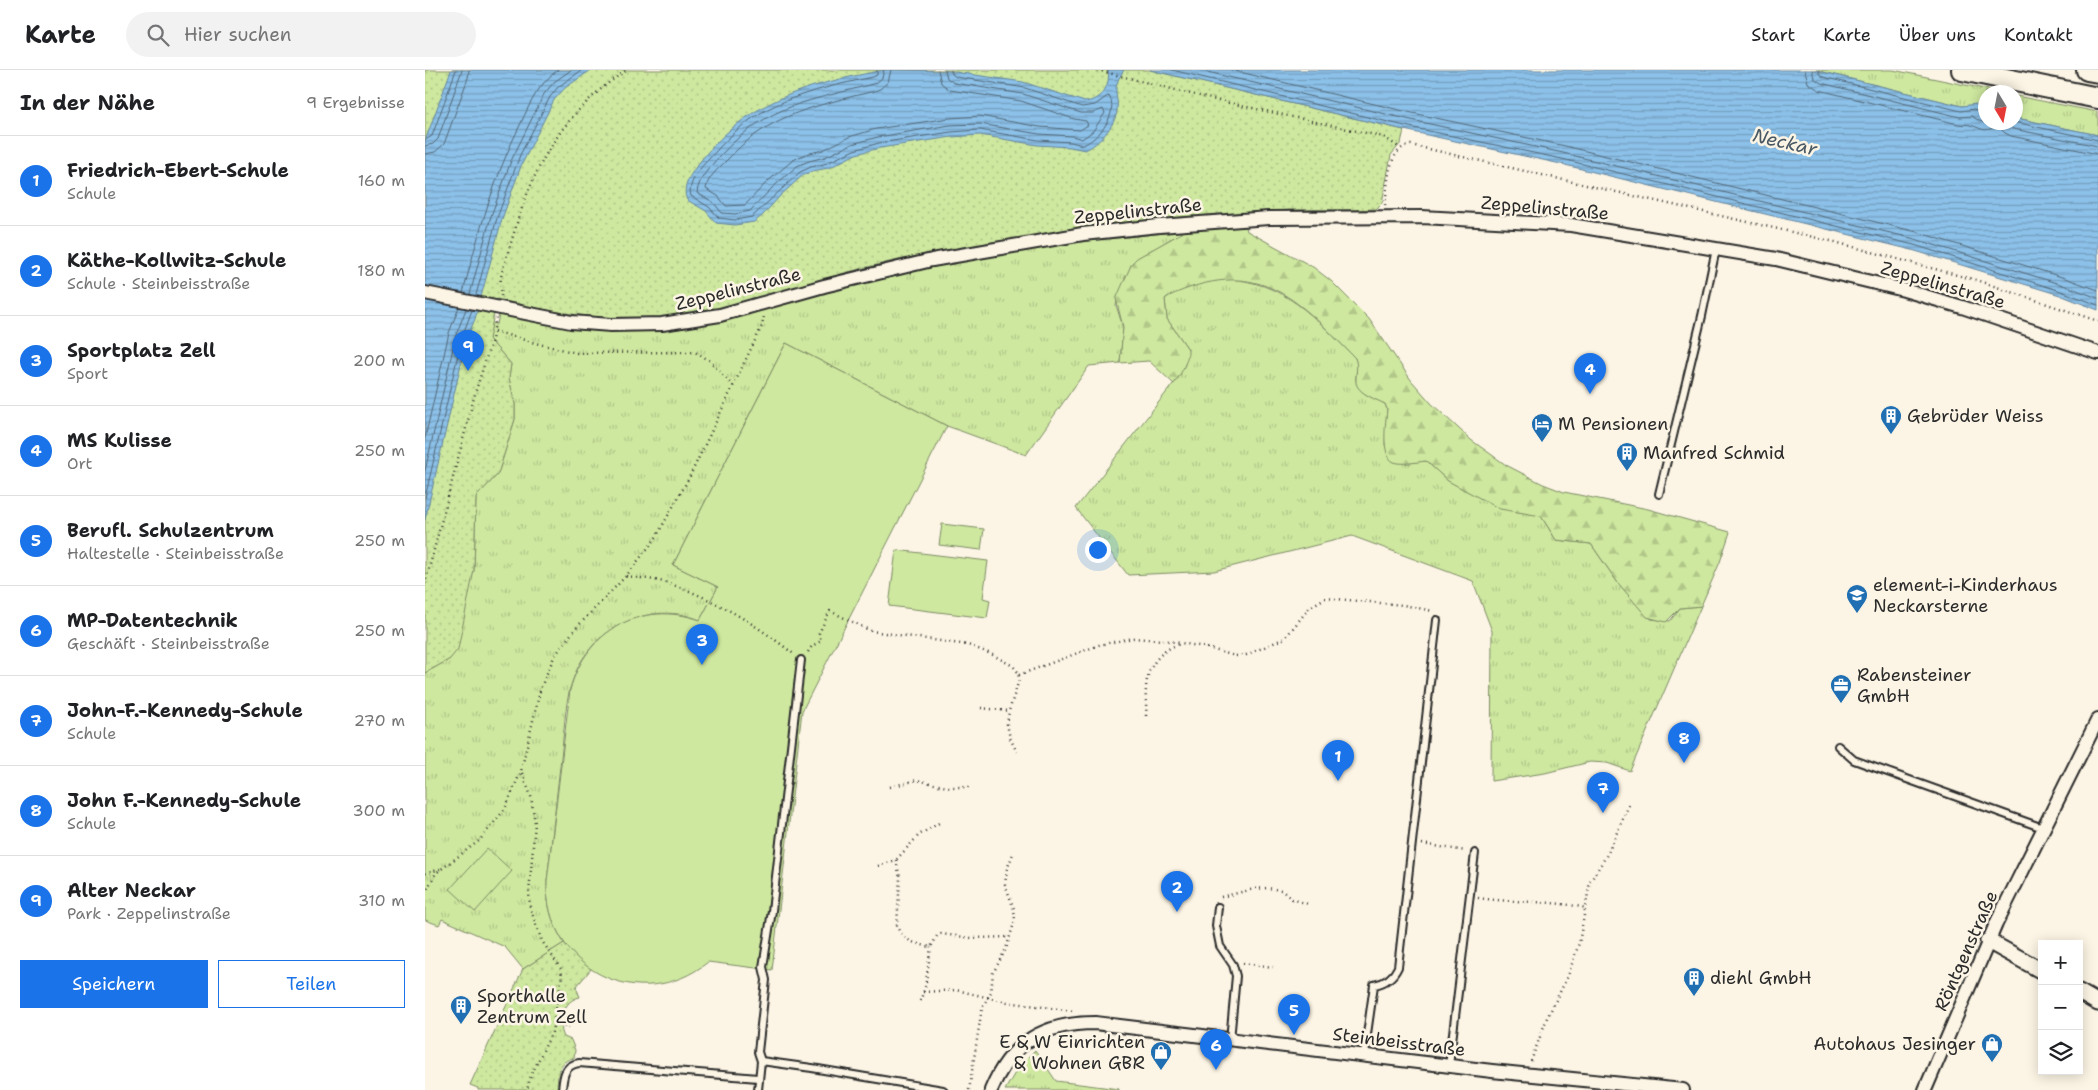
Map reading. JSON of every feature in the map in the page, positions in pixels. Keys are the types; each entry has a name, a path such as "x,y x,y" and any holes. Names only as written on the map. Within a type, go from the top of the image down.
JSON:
{"highway":[{"path":"1962,70 2098,98"},
{"path":"2087,70 2098,72"}],"street":[{"name":"Zeppelinstraße","path":"425,293 571,322 629,326 677,323 720,315 859,276 932,260 1083,234 1243,219 1313,216 1422,217 1563,225 1610,230 1776,259 1904,290 2033,330 2098,353"},
{"name":"Röntgenstraße","path":"1925,1090 1988,940 2098,719"},
{"path":"1988,940 2038,969"},
{"path":"2083,994 2098,1003"},
{"name":"Steinbeisstraße","path":"991,1090 1003,1067 1021,1046 1044,1031 1065,1025 1086,1023 1529,1075 1683,1090"}],"lane":[{"path":"1659,494 1700,325 1716,249"},
{"path":"1364,1055 1374,985 1388,980 1398,967 1437,620"},
{"path":"758,1090 761,1062 758,1052 766,980 763,967 772,911 801,660"},
{"path":"1838,746 1854,760 2043,828"},
{"path":"1449,1066 1475,852"},
{"path":"1218,907 1216,929 1221,948 1233,965 1237,980 1230,1040"},
{"path":"761,1062 820,1069 943,1090"},
{"path":"562,1090 564,1075 567,1069 572,1064 579,1063 758,1078"}],"path":[{"path":"493,307 502,292 501,278 521,207 541,160 585,103 627,70"},
{"path":"1098,70 1211,99 1383,137 1400,148 1416,146 1714,216 1835,242 1979,281 2098,321"},
{"path":"1383,217 1393,159 1400,148"},
{"path":"425,893 432,878 441,869 473,846 493,826 505,809 521,771 541,687 554,657 575,628 626,576 655,539 669,516 763,326 766,302"},
{"path":"425,584 467,422 494,331 577,353 695,352 709,360 734,386"},
{"path":"626,576 664,582 711,601 750,622 801,660 812,646 821,640 819,633 830,611 874,632 971,646 1011,665 1019,675 1018,685 1009,711 1007,728 1017,752"},
{"path":"1019,675 1084,650 1121,640 1145,638 1184,644 1235,656 1251,654 1285,638 1311,607 1325,598 1403,604 1431,610 1436,613 1437,620"},
{"path":"1145,716 1148,704 1146,685 1152,667 1166,650 1172,646 1184,644"},
{"path":"981,708 1009,711"},
{"path":"521,771 531,796 535,823 529,893 530,908 542,941 562,972 554,1024 527,1090"},
{"path":"890,788 917,780 947,787 969,787"},
{"path":"1529,1075 1532,1060 1547,1018 1571,968 1581,935 1590,882 1608,853 1629,804"},
{"path":"878,866 896,860 919,836 939,823"},
{"path":"1411,842 1475,852"},
{"path":"969,1090 982,1008 992,990 993,973 1004,954 1010,938 1015,912 1005,881 1013,854"},
{"path":"896,860 900,878 897,929 906,939 931,947"},
{"path":"425,874 441,869"},
{"path":"1218,907 1220,897 1262,888 1281,890 1292,899 1308,904"},
{"path":"1470,897 1506,902 1569,905 1586,908"},
{"path":"920,1001 931,947 937,936 941,934 972,938 1010,938"},
{"path":"1227,957 1251,965 1273,967"},
{"path":"923,992 956,990 988,998"},
{"path":"554,1024 569,1028"}],"green space":[{"path":"425,70 1150,70 1404,130 1401,143 1391,155 1382,203 1376,209 1291,210 1224,214 1157,219 1057,232 892,261 753,300 680,316 636,319 595,317 556,312 497,299 489,339 511,364 509,378 515,404 515,419 498,474 476,497 474,570 458,649 450,659 425,673"},
{"path":"1814,70 1893,70 1978,88 1978,106 1962,106"},
{"path":"2023,97 2098,112 2098,135 2023,119"},
{"path":"1246,226 1247,231 1313,267 1331,281 1369,319 1411,380 1431,403 1471,440 1506,465 1543,484 1564,492 1648,509 1730,532 1720,562 1701,606 1680,608 1666,622 1647,617 1618,583 1591,544 1556,540 1541,516 1500,509 1448,481 1426,461 1394,462 1387,453 1385,446 1387,409 1385,404 1358,388 1356,384 1357,366 1355,358 1313,316 1293,300 1272,288 1250,281 1226,280 1198,285 1167,297 1165,299 1167,319 1188,349 1186,362 1174,384 1149,361 1120,363 1123,327 1116,299 1132,263 1137,258 1185,231"},
{"path":"1185,231 1132,263 1116,305 1123,327 1120,363 1089,366 1026,455 947,426 786,343 673,565 718,587 700,620 682,615 663,613 644,616 627,622 610,631 596,642 584,657 575,674 569,692 566,711 547,881 551,914 556,929 564,943 523,969 505,947 442,919 439,925 425,920 425,673 450,659 474,570 476,497 498,474 515,419 515,404 509,378 511,364 489,339 491,323 497,324 499,315 598,331 650,331 688,328 725,320 877,279 958,262 1068,243"},
{"path":"1224,279 1245,281 1264,286 1282,294 1327,329 1355,358 1358,386 1365,393 1385,404 1387,409 1385,445 1397,462 1426,461 1448,481 1541,516 1556,540 1591,544 1618,583 1651,619 1670,621 1680,608 1701,606 1630,771 1607,763 1590,762 1545,773 1491,781 1492,631 1473,581 1352,536 1214,571 1128,575 1076,508 1180,375 1188,349 1167,319 1165,299 1184,288"},
{"path":"786,343 947,426 802,711 772,970 708,962 681,978 654,985 626,983 601,975 579,959 561,938 550,912 547,881 570,690 578,669 589,651 603,636 619,625 657,614 678,615 700,620 718,587 673,565"},
{"path":"942,524 984,529 981,550 939,545"},
{"path":"896,550 988,561 983,598 990,600 987,618 889,606"},
{"path":"487,848 512,871 475,912 450,889"},
{"path":"564,943 576,957 591,969 576,987 580,997 569,1003 563,1013 562,1031 564,1037 571,1040 575,1050 574,1058 564,1062 559,1069 557,1090 478,1090 478,1088 470,1085 523,969"},
{"path":"1035,1050 1056,1081 1119,1090 1005,1090 1019,1066"}],"water":[{"path":"451,70 591,70 565,88 554,100 521,166 502,219 475,319 467,338 425,520 425,141"},
{"path":"885,70 948,71 1023,82 1085,102 1091,101 1104,91 1109,76 1108,70 1124,70 1116,87 1116,117 1100,139 1085,150 1037,145 980,135 952,137 880,148 856,154 829,168 812,171 802,176 754,222 735,225 716,223 706,211 687,200 685,195 686,186 699,163 718,141 738,123 759,109 782,98 831,81"},
{"name":"Neckar","path":"1150,70 1814,70 1962,106 1976,104 1978,106 1978,130 2023,130 2023,119 2098,135 2098,310 2060,295 1912,250 1561,164 1404,130"}],"place":[{"name":"Alter Neckar","path":"468,371"},
{"name":"MS Kulisse","path":"1590,394"},
{"name":"Gebrüder Weiss","path":"1891,435"},
{"name":"M Pensionen","path":"1542,443"},
{"name":"Manfred Schmid","path":"1627,472"},
{"name":"element-i-Kinderhaus Neckarsterne","path":"1857,614"},
{"name":"Sportplatz Zell","path":"702,665"},
{"name":"Rabensteiner GmbH","path":"1841,704"},
{"name":"John F.-Kennedy-Schule","path":"1684,763"},
{"name":"Friedrich-Ebert-Schule","path":"1338,781"},
{"name":"John-F.-Kennedy-Schule","path":"1603,813"},
{"name":"Käthe-Kollwitz-Schule","path":"1177,912"},
{"name":"diehl GmbH","path":"1694,997"},
{"name":"Sporthalle Zentrum Zell","path":"461,1025"},
{"name":"Berufl. Schulzentrum","path":"1294,1035"},
{"name":"Autohaus Jesinger","path":"1992,1063"},
{"name":"MP-Datentechnik","path":"1216,1070"},
{"name":"E & W Einrichten & Wohnen GBR","path":"1161,1071"}]}
